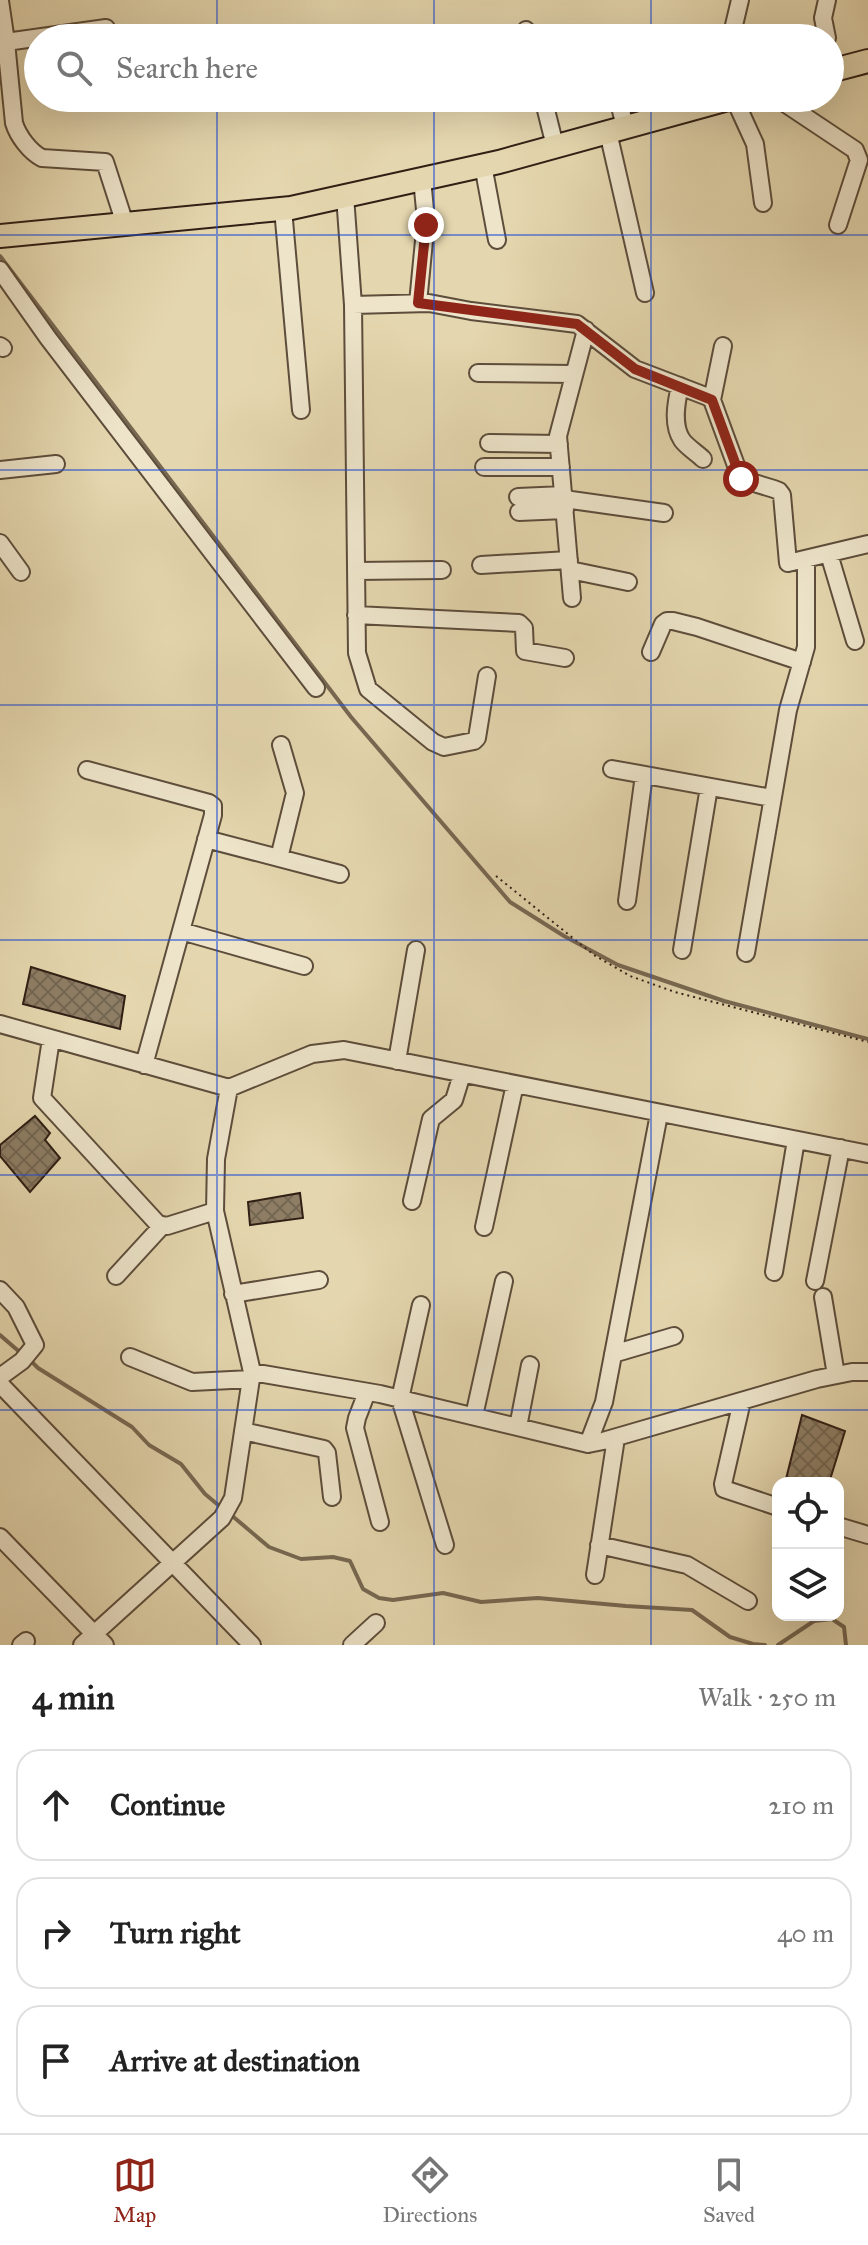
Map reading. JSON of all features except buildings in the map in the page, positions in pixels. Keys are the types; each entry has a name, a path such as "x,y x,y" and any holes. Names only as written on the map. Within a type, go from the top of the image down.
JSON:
{"main road":[{"path":"844,64 868,61"},
{"path":"0,236 283,209 483,165 682,112"}],"street":[{"path":"734,24 740,0"},
{"path":"824,24 827,0"},
{"path":"0,1 17,131 35,154 42,158 105,162 125,224"},
{"path":"6,42 24,39"},
{"path":"546,112 555,146"},
{"path":"617,112 616,130 645,293"},
{"path":"740,112 755,144 763,203"},
{"path":"798,112 858,155 838,225"},
{"path":"483,165 497,240"},
{"path":"418,303 426,220 422,179"},
{"path":"345,196 353,305 357,653 368,689 444,747 477,738 487,676"},
{"path":"283,209 301,410"},
{"path":"0,270 48,338 316,688"},
{"path":"353,305 418,303 577,324 635,369 712,400"},
{"path":"572,598 559,429 586,330"},
{"path":"723,346 712,400 741,479 774,489 782,495 788,563 868,544"},
{"path":"478,373 573,374"},
{"path":"680,386 675,414 680,437 703,459"},
{"path":"489,443 559,444"},
{"path":"0,470 56,464"},
{"path":"484,467 561,467"},
{"path":"518,505 564,501 664,513"},
{"path":"0,543 21,572"},
{"path":"829,554 855,641"},
{"path":"746,953 788,710 806,643 806,560"},
{"path":"481,565 570,565 628,582"},
{"path":"356,571 442,570"},
{"path":"356,615 519,623 524,628 525,651 565,658"},
{"path":"651,652 667,621 697,627 802,662"},
{"path":"279,858 295,793 281,745"},
{"path":"612,769 772,798"},
{"path":"87,770 213,806 144,1065"},
{"path":"627,901 644,775"},
{"path":"682,950 709,787"},
{"path":"206,839 340,874"},
{"path":"181,931 304,966"},
{"path":"397,1061 416,950"},
{"path":"0,1024 229,1088 312,1054 344,1050 868,1154"},
{"path":"51,1039 42,1098 161,1227"},
{"path":"412,1201 431,1119 454,1100 462,1074"},
{"path":"479,1201 510,1083"},
{"path":"484,1227 510,1083"},
{"path":"0,1537 94,1641 222,1518 233,1498 251,1375 215,1211 216,1159 229,1088"},
{"path":"588,1444 604,1402 659,1114"},
{"path":"774,1272 796,1140"},
{"path":"815,1281 841,1148"},
{"path":"116,1276 161,1227 215,1211"},
{"path":"233,1294 319,1280"},
{"path":"474,1416 504,1281"},
{"path":"0,1290 16,1307 35,1345 22,1361 0,1377"},
{"path":"823,1297 836,1375"},
{"path":"421,1305 400,1399 445,1545"},
{"path":"613,1354 674,1336"},
{"path":"130,1357 192,1382 251,1375 367,1392 588,1444 836,1375 868,1372"},
{"path":"518,1427 530,1365"},
{"path":"0,1384 252,1645"},
{"path":"367,1392 355,1428 380,1522"},
{"path":"742,1401 724,1489 772,1505"},
{"path":"243,1431 324,1449 332,1497"},
{"path":"595,1575 616,1438"},
{"path":"844,1528 868,1535"},
{"path":"599,1545 687,1565 748,1601"},
{"path":"352,1645 376,1623"}],"path":[{"path":"496,876 594,955 630,976 675,992 868,1042"}],"waterway":[{"path":"0,256 351,717 510,902 618,965 724,1001 868,1039"},
{"path":"0,1335 22,1354"},
{"path":"29,1359 38,1368 132,1427 149,1445 181,1464 205,1494 223,1509"},
{"path":"230,1514 269,1547 301,1559 333,1557 350,1561 363,1589 379,1598 393,1600 443,1593 481,1602 538,1598 692,1610 730,1637 765,1645"},
{"path":"778,1645 814,1621 832,1619 844,1627 846,1645"}],"route":[{"path":"426,225 418,303 581,326 635,369 712,400 741,479"}]}
